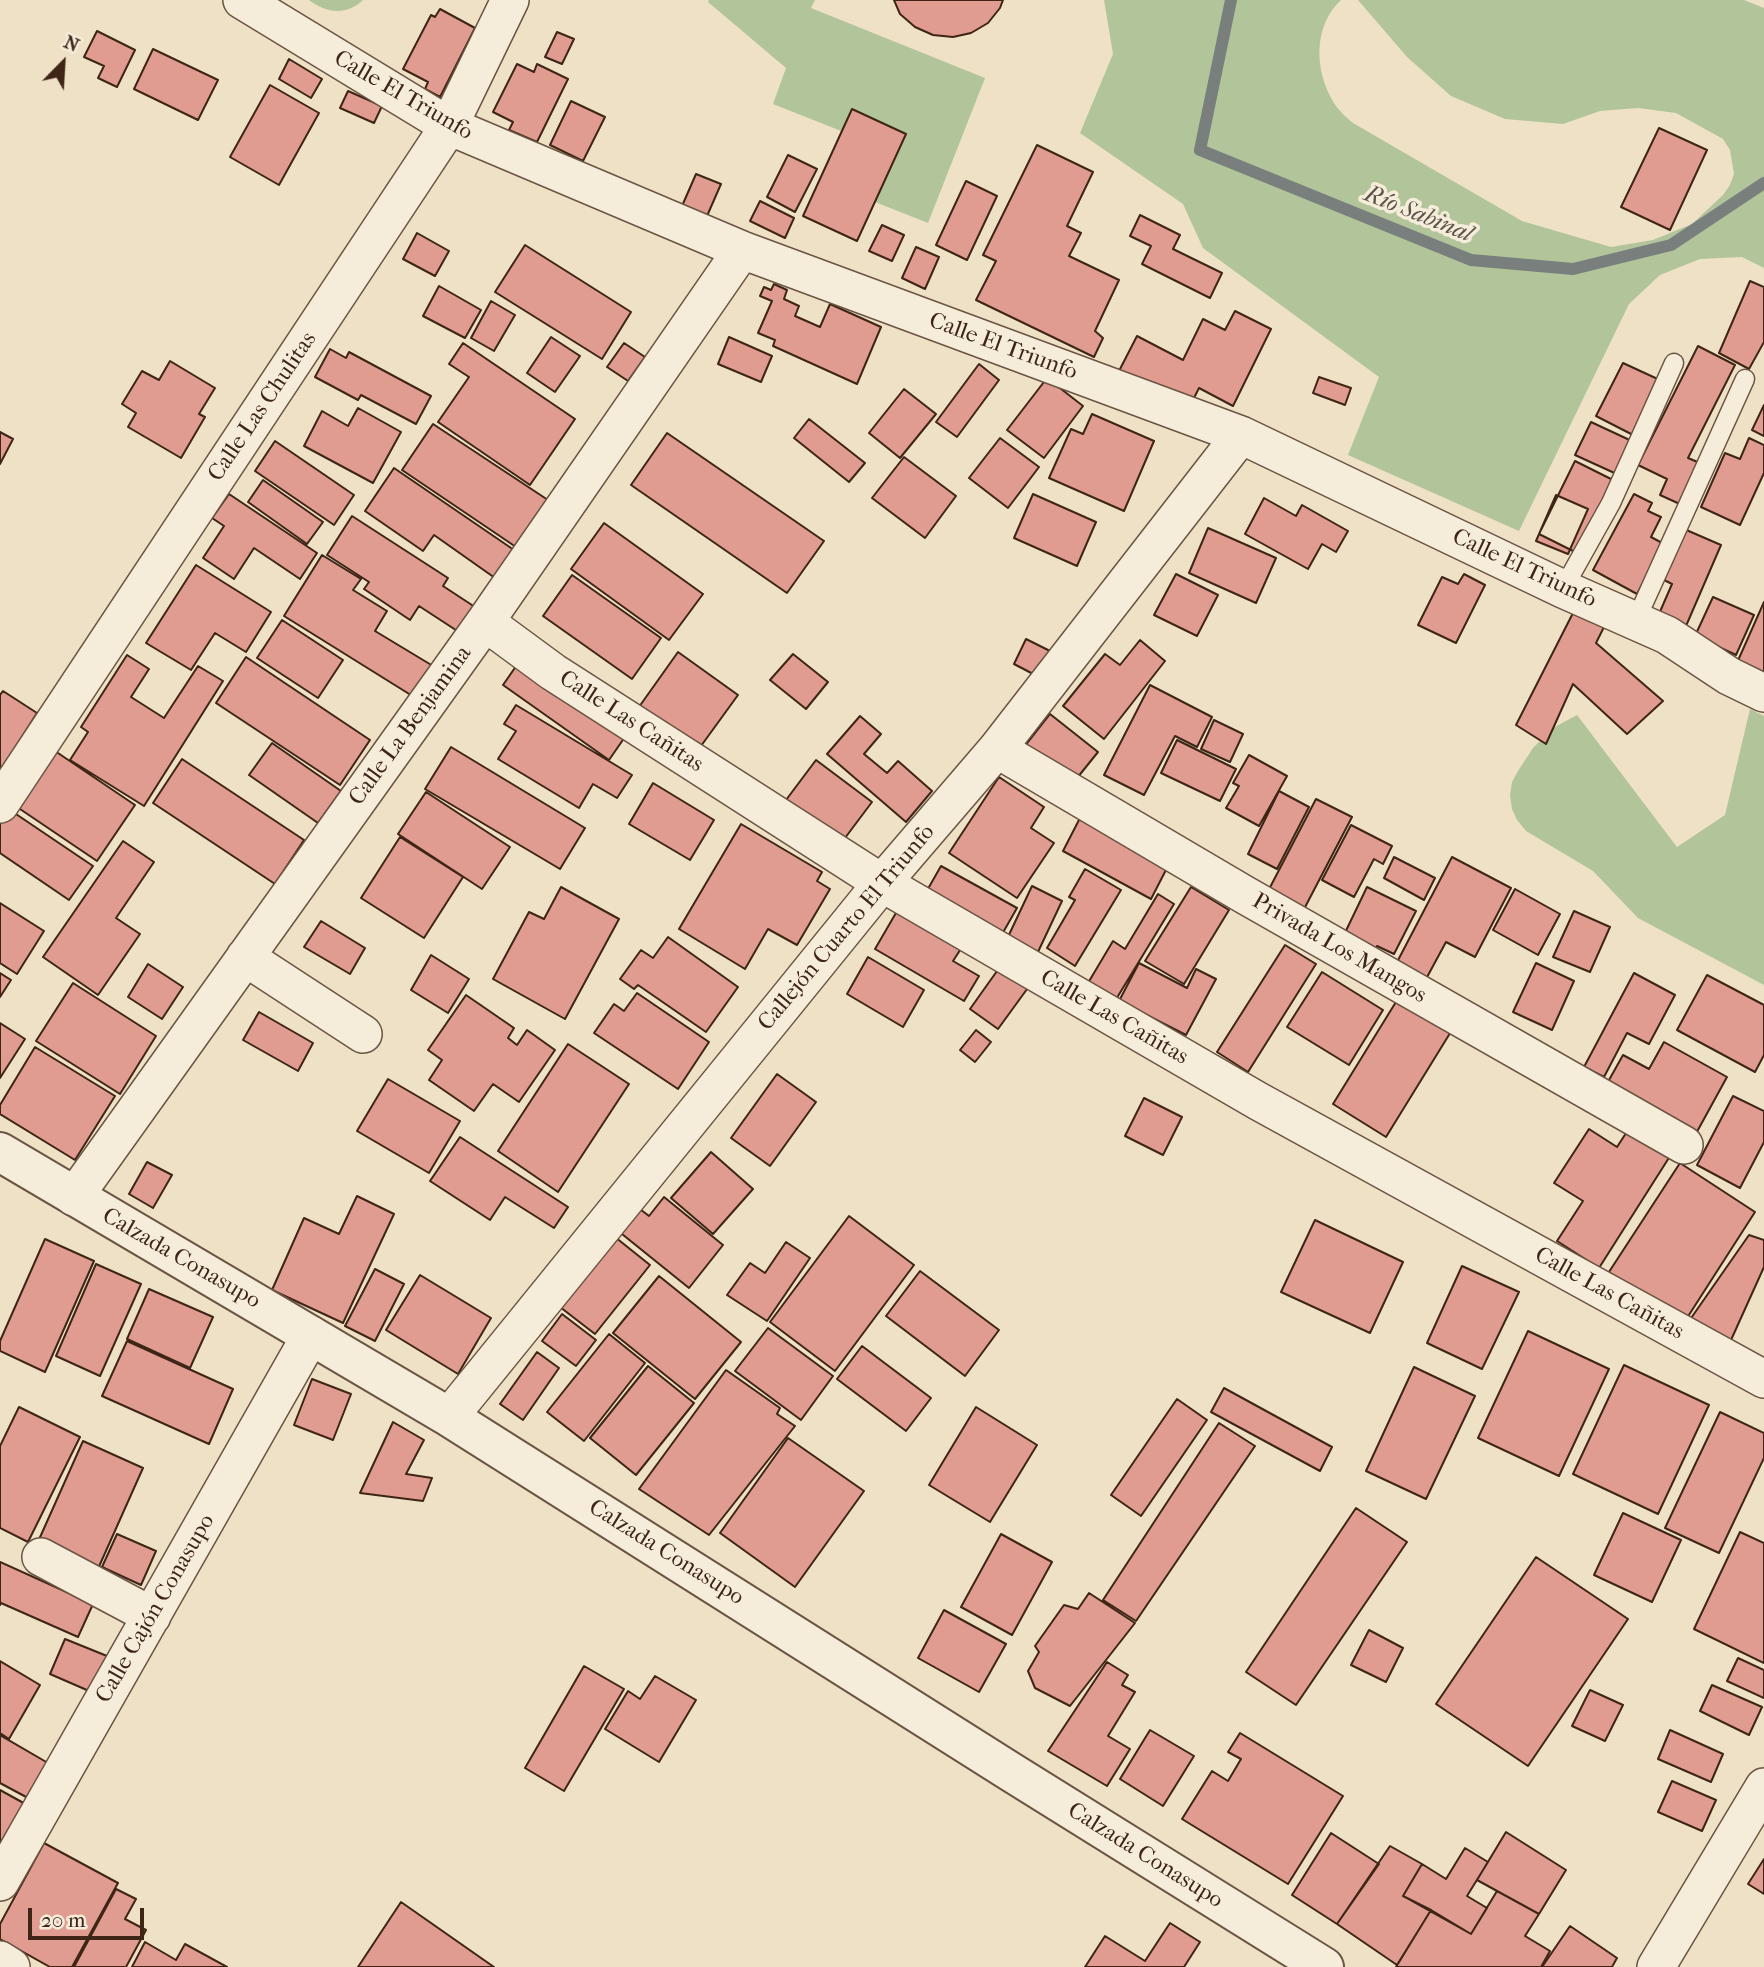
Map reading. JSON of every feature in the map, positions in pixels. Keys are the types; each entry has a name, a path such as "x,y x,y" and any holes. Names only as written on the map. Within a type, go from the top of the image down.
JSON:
{"street":[{"name":"Calle El Triunfo","path":"242,0 449,127 742,250 1241,435 1563,589 1667,635 1729,676 1764,693"},
{"name":"Calle Las Chulitas","path":"0,804 449,127 510,0"},
{"name":"Calle La Benjamina","path":"74,1197 485,622 742,250"},
{"name":"Callejón Cuarto El Triunfo","path":"449,1417 882,883 997,750 1241,435"},
{"name":"Calle Las Cañitas","path":"485,622 553,672 882,883 1258,1101 1764,1379"},
{"name":"Privada Los Mangos","path":"997,750 1684,1145"},
{"path":"245,957 363,1034"},
{"name":"Calzada Conasupo","path":"0,1152 449,1417 1324,1967"},
{"name":"Calle Cajón Conasupo","path":"0,1882 311,1335"},
{"path":"41,1557 152,1616"},
{"path":"1656,1967 1764,1787"},
{"path":"0,1960 11,1967"}],"lane":[{"path":"1563,589 1611,503 1674,363"},
{"path":"1636,620 1745,379"}],"green space":[{"path":"309,0 363,0 350,9 336,11 322,8"},
{"path":"815,0 811,8 985,78 928,223 865,198 884,148 773,104 786,68 708,2"},
{"path":"1104,0 1341,0 1325,23 1321,36 1320,63 1327,90 1336,106 1353,123 1522,221 1611,247 1653,240 1692,224 1723,195 1734,174 1730,150 1723,139 1676,113 1638,108 1600,111 1563,124 1505,119 1451,96 1407,57 1358,0 1744,0 1764,8 1764,268 1742,257 1700,259 1660,275 1629,304 1519,531 1348,455 1379,377 1203,248 1183,204 1080,133 1113,54"},
{"path":"1750,709 1764,716 1764,985 1638,918 1593,871 1526,831 1512,809 1510,795 1512,782 1533,748 1553,728 1577,715 1677,847 1725,815"}],"building":[{"path":"894,0 1003,0 988,23 971,33 953,37 933,35 915,27 900,14"},
{"path":"440,9 475,28 440,97 425,89 428,82 403,69 431,15 435,17"},
{"path":"97,31 135,50 117,87 98,78 104,66 84,57"},
{"path":"557,32 574,39 562,64 545,57"},
{"path":"153,49 218,80 198,120 134,89"},
{"path":"289,59 322,79 311,98 279,79"},
{"path":"517,64 534,72 537,64 568,79 537,142 509,130 513,122 493,112"},
{"path":"270,85 319,113 279,185 230,157"},
{"path":"348,91 382,106 374,123 340,108"},
{"path":"571,101 605,117 583,161 550,145"},
{"path":"852,109 906,134 857,241 803,216"},
{"path":"1659,128 1707,150 1670,230 1621,207"},
{"path":"1037,145 1093,172 1067,226 1081,233 1069,256 1119,280 1095,331 1103,338 1094,357 976,300 996,261 983,255"},
{"path":"788,155 817,169 795,212 767,197"},
{"path":"696,174 721,184 707,216 682,206"},
{"path":"966,181 997,196 967,260 936,245"},
{"path":"760,201 794,218 785,238 750,221"},
{"path":"1140,215 1180,235 1173,249 1222,273 1210,298 1142,264 1151,246 1130,236"},
{"path":"882,225 904,235 892,261 869,251"},
{"path":"417,233 449,251 435,276 403,259"},
{"path":"525,245 631,312 602,359 495,292"},
{"path":"916,247 939,257 925,289 902,278"},
{"path":"1750,281 1764,287 1764,342 1749,369 1719,353"},
{"path":"774,284 787,290 784,299 799,306 795,316 820,327 830,304 881,327 857,384 773,346 775,340 758,333 772,301 760,296 764,287 771,290"},
{"path":"439,286 481,310 465,338 423,316"},
{"path":"491,301 515,315 494,351 471,338"},
{"path":"1235,311 1271,329 1233,406 1199,388 1190,406 1119,371 1137,336 1183,360 1203,319 1225,330"},
{"path":"551,337 580,356 555,392 527,373"},
{"path":"729,337 772,356 761,382 718,364"},
{"path":"463,343 575,419 530,485 438,422 469,377 449,364"},
{"path":"624,343 645,357 628,381 607,367"},
{"path":"1698,346 1735,365 1688,458 1700,463 1682,505 1660,495 1667,479 1638,465"},
{"path":"330,349 346,358 349,352 431,396 416,424 361,395 358,400 315,377"},
{"path":"170,361 215,388 199,414 205,417 181,458 128,427 136,413 122,404 142,371 159,380"},
{"path":"1623,363 1662,381 1635,436 1596,416"},
{"path":"979,364 999,380 957,437 936,422"},
{"path":"1319,377 1351,388 1345,405 1313,393"},
{"path":"1047,378 1083,406 1044,458 1007,430"},
{"path":"904,389 936,414 900,458 869,433"},
{"path":"1764,405 1764,436 1752,430"},
{"path":"358,408 401,432 373,483 304,446 322,411 348,426"},
{"path":"1092,414 1154,441 1124,511 1049,478 1071,429 1083,434"},
{"path":"809,419 865,463 849,482 794,438"},
{"path":"1591,422 1636,443 1621,476 1575,455"},
{"path":"433,424 548,500 516,547 402,470"},
{"path":"0,432 13,439 0,464"},
{"path":"667,433 824,541 787,593 631,485"},
{"path":"1000,438 1039,467 1008,508 969,478"},
{"path":"1749,438 1764,445 1764,473 1740,525 1701,507 1725,453 1740,459"},
{"path":"275,441 354,495 334,525 255,471"},
{"path":"904,457 956,496 925,538 872,498"},
{"path":"1575,461 1613,480 1577,553 1539,534"},
{"path":"394,468 514,550 495,578 434,535 423,551 365,511"},
{"path":"263,480 323,522 307,544 248,502"},
{"path":"229,494 317,553 300,579 254,548 234,579 203,558 224,526 212,518"},
{"path":"1033,494 1096,522 1077,566 1014,538"},
{"path":"1634,494 1652,503 1648,511 1661,517 1651,537 1664,544 1637,594 1593,570"},
{"path":"1556,495 1588,509 1568,554 1536,541"},
{"path":"1264,498 1296,516 1302,505 1348,531 1336,552 1322,544 1308,569 1245,534"},
{"path":"352,516 448,578 443,586 481,611 465,636 419,606 410,620 364,589 369,582 327,555"},
{"path":"604,523 703,594 669,640 571,569"},
{"path":"1208,528 1276,558 1256,603 1189,573"},
{"path":"1684,529 1721,545 1686,626 1659,614 1672,584 1662,579"},
{"path":"322,555 361,579 353,590 387,611 375,631 433,666 414,697 284,616"},
{"path":"196,565 271,612 246,652 215,633 191,670 146,643"},
{"path":"1176,574 1218,595 1197,636 1154,615"},
{"path":"1464,574 1485,585 1456,643 1418,625 1442,577 1458,584"},
{"path":"572,575 661,638 632,679 543,616"},
{"path":"1713,597 1754,615 1736,655 1695,636"},
{"path":"1764,602 1764,677 1736,665"},
{"path":"1574,611 1605,625 1596,643 1663,701 1627,734 1573,684 1546,744 1516,725"},
{"path":"282,620 343,660 318,698 257,658"},
{"path":"1026,639 1050,651 1037,676 1014,664"},
{"path":"1140,640 1165,661 1104,739 1063,706 1105,654 1120,665"},
{"path":"678,652 738,695 693,757 634,714"},
{"path":"793,654 828,682 806,709 770,680"},
{"path":"127,655 149,669 131,697 164,718 198,666 223,681 144,806 70,760 88,732 81,727"},
{"path":"246,657 370,740 340,785 216,703"},
{"path":"521,659 627,734 609,760 503,685"},
{"path":"1150,685 1212,717 1197,747 1175,736 1144,795 1104,775"},
{"path":"3,691 37,713 0,772 0,695"},
{"path":"516,705 632,775 617,798 593,784 579,808 498,759 516,731 504,724"},
{"path":"1050,714 1098,752 1069,788 1021,751"},
{"path":"860,716 881,734 864,754 887,773 898,761 932,791 906,822 827,754"},
{"path":"1214,720 1243,734 1230,762 1201,749"},
{"path":"1177,740 1236,769 1220,801 1161,773"},
{"path":"272,743 341,791 318,823 249,775"},
{"path":"451,747 585,828 560,869 425,789"},
{"path":"55,751 135,805 97,861 17,807"},
{"path":"1249,755 1287,776 1259,826 1226,808 1239,786 1233,783"},
{"path":"182,759 304,840 275,884 153,803"},
{"path":"816,760 872,802 836,850 780,808"},
{"path":"999,777 1044,807 1031,828 1054,843 1017,898 949,853"},
{"path":"653,783 714,820 690,860 629,824"},
{"path":"1279,791 1309,807 1277,869 1248,854"},
{"path":"426,792 510,847 482,889 398,834"},
{"path":"1316,799 1352,817 1302,913 1266,895"},
{"path":"10,810 93,866 69,900 0,853 0,824"},
{"path":"1080,818 1168,866 1151,899 1063,851"},
{"path":"741,824 822,872 817,881 830,889 797,945 768,929 745,969 679,929"},
{"path":"1351,825 1392,846 1383,864 1374,859 1354,897 1322,880"},
{"path":"400,837 463,877 424,938 361,898"},
{"path":"123,841 154,862 116,918 140,934 98,995 43,957"},
{"path":"1394,857 1435,878 1424,900 1384,878"},
{"path":"1452,857 1511,888 1475,957 1446,942 1426,979 1396,964"},
{"path":"941,866 1017,908 1001,936 925,894"},
{"path":"1085,869 1121,890 1075,966 1047,948 1075,900 1069,897"},
{"path":"1032,886 1062,901 1037,954 1007,939"},
{"path":"561,887 619,919 565,1019 493,979 529,912 544,919"},
{"path":"1191,887 1229,910 1184,984 1145,961"},
{"path":"1367,887 1416,911 1394,954 1377,946 1373,954 1342,939"},
{"path":"1515,889 1560,914 1538,955 1493,930"},
{"path":"1158,894 1174,904 1115,1001 1088,983 1113,941 1125,949"},
{"path":"0,903 44,931 17,974 0,963"},
{"path":"900,906 964,944 953,961 979,976 964,1001 875,949"},
{"path":"1574,911 1610,927 1590,972 1553,957"},
{"path":"321,921 365,948 350,974 304,947"},
{"path":"668,937 738,987 706,1032 638,985 634,989 620,979 641,950 653,958"},
{"path":"1285,945 1316,964 1248,1072 1217,1052"},
{"path":"431,955 469,979 448,1013 411,990"},
{"path":"868,957 924,990 903,1027 847,994"},
{"path":"1139,963 1187,988 1196,969 1216,979 1186,1035 1119,1001"},
{"path":"1536,963 1574,981 1552,1030 1513,1012"},
{"path":"148,964 183,987 162,1019 128,997"},
{"path":"1002,964 1030,985 998,1029 970,1009"},
{"path":"1322,972 1383,1010 1349,1065 1287,1027"},
{"path":"0,973 11,980 0,997"},
{"path":"1634,973 1675,995 1649,1044 1627,1033 1604,1077 1584,1067"},
{"path":"1707,975 1764,1005 1764,1055 1755,1072 1677,1030"},
{"path":"73,983 156,1036 120,1094 36,1041"},
{"path":"637,993 709,1042 678,1089 594,1033 614,1004 624,1011"},
{"path":"466,995 514,1028 508,1038 517,1045 527,1030 555,1050 519,1102 493,1084 474,1111 429,1080 442,1060 428,1050"},
{"path":"1399,997 1452,1030 1386,1137 1333,1104"},
{"path":"259,1012 313,1043 298,1071 243,1040"},
{"path":"0,1023 25,1039 0,1078"},
{"path":"976,1030 991,1042 975,1062 960,1050"},
{"path":"1664,1042 1727,1077 1693,1139 1604,1089 1623,1055 1649,1069"},
{"path":"568,1044 629,1084 558,1192 498,1151"},
{"path":"35,1047 115,1096 75,1160 0,1114 0,1105"},
{"path":"777,1074 816,1102 770,1166 731,1138"},
{"path":"388,1079 460,1121 429,1173 357,1131"},
{"path":"1733,1096 1764,1111 1764,1142 1740,1188 1697,1165"},
{"path":"1144,1098 1182,1117 1163,1155 1125,1136"},
{"path":"1630,1127 1672,1153 1599,1268 1557,1241 1583,1201 1554,1183 1589,1129 1617,1147"},
{"path":"460,1137 568,1207 554,1228 505,1197 490,1220 430,1181"},
{"path":"711,1152 753,1189 713,1234 671,1198"},
{"path":"147,1162 172,1175 153,1208 129,1194"},
{"path":"1680,1163 1755,1212 1687,1318 1607,1275"},
{"path":"357,1196 394,1214 343,1323 272,1290 304,1218 339,1234"},
{"path":"664,1197 723,1245 689,1288 617,1230 636,1206 649,1216"},
{"path":"849,1216 914,1265 835,1371 770,1322"},
{"path":"1315,1220 1403,1262 1370,1333 1281,1292"},
{"path":"1749,1235 1764,1240 1764,1267 1731,1340 1689,1321"},
{"path":"615,1237 650,1265 595,1334 560,1307"},
{"path":"45,1239 94,1261 45,1372 0,1351 0,1341"},
{"path":"786,1242 810,1258 767,1321 727,1295 750,1263 765,1273"},
{"path":"96,1264 141,1284 100,1376 56,1356"},
{"path":"1462,1266 1519,1292 1482,1369 1427,1343"},
{"path":"375,1269 404,1284 375,1341 345,1326"},
{"path":"920,1271 999,1330 965,1376 886,1316"},
{"path":"420,1275 491,1318 458,1374 386,1330"},
{"path":"659,1276 741,1342 695,1399 613,1333"},
{"path":"149,1289 213,1317 190,1368 127,1339"},
{"path":"562,1314 596,1340 576,1366 542,1341"},
{"path":"768,1328 833,1376 801,1420 735,1371"},
{"path":"1528,1331 1609,1369 1559,1476 1478,1438"},
{"path":"609,1334 645,1363 584,1441 547,1412"},
{"path":"127,1341 233,1389 209,1444 102,1396"},
{"path":"862,1346 931,1398 906,1431 837,1379"},
{"path":"537,1352 559,1368 523,1420 500,1404"},
{"path":"1624,1365 1709,1405 1658,1514 1573,1474"},
{"path":"648,1366 694,1403 636,1475 590,1438"},
{"path":"1414,1367 1475,1396 1426,1499 1366,1471"},
{"path":"726,1370 780,1408 777,1414 795,1426 709,1535 639,1489"},
{"path":"312,1379 351,1394 333,1440 294,1425"},
{"path":"1224,1388 1332,1447 1320,1471 1211,1412"},
{"path":"1177,1399 1207,1420 1141,1516 1111,1495"},
{"path":"19,1407 80,1437 28,1542 0,1528 0,1446"},
{"path":"976,1407 1037,1445 990,1522 929,1485"},
{"path":"1720,1412 1764,1433 1764,1458 1719,1553 1665,1528"},
{"path":"393,1422 424,1440 406,1474 432,1478 423,1501 360,1493"},
{"path":"1219,1423 1255,1446 1136,1621 1103,1600"},
{"path":"788,1438 864,1491 795,1587 720,1533"},
{"path":"83,1441 143,1468 97,1571 37,1544"},
{"path":"1356,1508 1407,1542 1296,1705 1246,1672"},
{"path":"1623,1513 1681,1540 1652,1602 1594,1575"},
{"path":"1740,1532 1764,1543 1764,1663 1694,1629"},
{"path":"117,1534 156,1551 141,1585 102,1567"},
{"path":"1001,1534 1052,1562 1012,1635 961,1607"},
{"path":"1536,1557 1628,1619 1528,1766 1436,1704"},
{"path":"0,1562 93,1604 78,1637 1,1603 0,1605"},
{"path":"1089,1593 1135,1623 1070,1706 1035,1688 1028,1671 1039,1652 1035,1646 1064,1605 1078,1609"},
{"path":"944,1610 1006,1644 979,1692 918,1658"},
{"path":"1369,1630 1403,1648 1386,1682 1351,1665"},
{"path":"65,1639 112,1658 96,1694 50,1674"},
{"path":"1738,1658 1764,1670 1764,1698 1727,1681"},
{"path":"0,1661 40,1685 9,1739 0,1733"},
{"path":"1107,1662 1128,1675 1122,1685 1135,1692 1108,1736 1130,1749 1107,1786 1048,1751"},
{"path":"584,1666 624,1689 564,1791 525,1768"},
{"path":"655,1676 696,1700 659,1762 605,1729 628,1691 640,1699"},
{"path":"1712,1685 1762,1707 1749,1735 1700,1711"},
{"path":"1590,1690 1623,1705 1605,1741 1572,1726"},
{"path":"1150,1730 1194,1756 1163,1806 1120,1779"},
{"path":"1670,1730 1723,1754 1711,1782 1658,1759"},
{"path":"1240,1733 1343,1796 1288,1884 1182,1819 1212,1771 1228,1781 1241,1759 1228,1752"},
{"path":"0,1735 48,1763 28,1798 0,1783"},
{"path":"1672,1781 1716,1800 1702,1831 1658,1812"},
{"path":"0,1790 29,1806 0,1858"},
{"path":"1506,1832 1566,1870 1539,1914 1477,1880"},
{"path":"1331,1833 1379,1864 1337,1924 1292,1895"},
{"path":"44,1843 118,1883 72,1967 50,1967 0,1939 0,1924"},
{"path":"1390,1846 1422,1864 1403,1896 1431,1910 1397,1965 1337,1924"},
{"path":"1465,1848 1488,1862 1467,1896 1487,1908 1471,1934 1403,1896 1422,1864 1446,1879"},
{"path":"1764,1859 1764,1894 1748,1884"},
{"path":"116,1889 136,1899 125,1919 146,1930 126,1967 74,1967"},
{"path":"1497,1891 1539,1914 1525,1936 1550,1951 1541,1967 1396,1967 1431,1910 1471,1934"},
{"path":"401,1902 494,1967 358,1967"},
{"path":"1170,1923 1200,1942 1184,1967 1085,1967 1105,1936 1145,1961"},
{"path":"1570,1926 1617,1958 1612,1967 1542,1967"},
{"path":"145,1942 176,1960 185,1944 227,1967 132,1967"}],"waterway":[{"name":"Río Sabinal","path":"1231,0 1200,150 1471,260 1573,269 1671,245 1764,183"}]}
